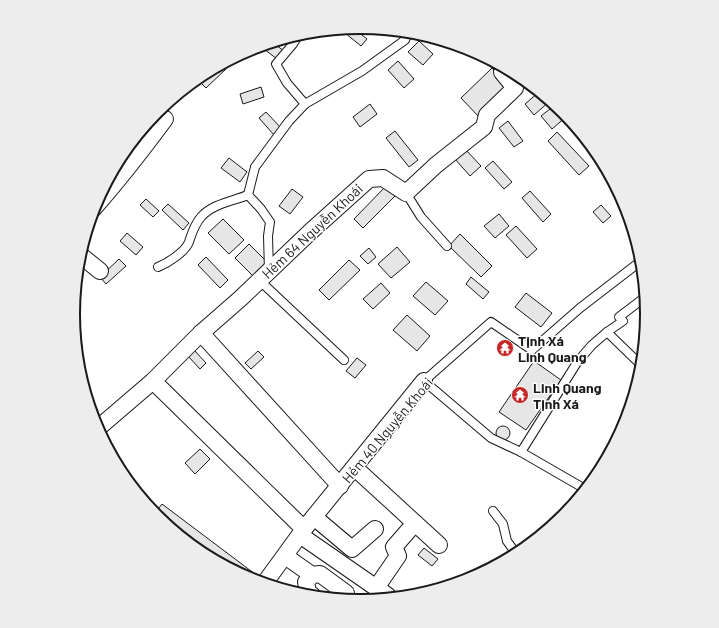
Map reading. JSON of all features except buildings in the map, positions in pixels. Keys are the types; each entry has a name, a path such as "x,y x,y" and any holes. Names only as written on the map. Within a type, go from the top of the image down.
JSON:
{"street":[{"path":"406,193 436,165 484,127 487,115 515,88 504,74"},
{"path":"107,192 121,178 166,119"},
{"name":"Hẻm 64 Nguyễn Khoái","path":"102,424 153,381 201,333 241,298 369,179 382,178 406,193"},
{"path":"85,260 100,271"},
{"path":"201,333 340,486"},
{"path":"153,381 306,527 382,592 398,556 394,547 415,523"},
{"name":"Hẻm 40 Nguyễn Khoái","path":"268,579 306,527 424,382"},
{"path":"355,468 439,545"},
{"path":"306,527 352,549 375,529"},
{"path":"285,556 312,575 320,574 346,593"},
{"path":"307,589 306,582 312,575"}],"lane":[{"path":"248,195 255,167 289,121 305,104 362,71 406,38"},
{"path":"294,42 276,64 287,83 305,104"},
{"path":"406,193 421,217 447,246"},
{"path":"158,267 170,262 188,244 192,229 201,216 213,208 248,195"},
{"path":"248,195 262,209 270,222 264,276 344,360"},
{"name":"Hẻm 40 Nguyễn Khoái","path":"424,382 491,322 532,350 580,308 635,266"},
{"path":"521,452 578,361 592,345 623,321 619,317 639,302"},
{"path":"607,332 636,359"},
{"path":"424,382 491,438 521,452 580,486"},
{"path":"493,511 504,524 507,541 512,548"}],"place":[{"name":"Tịnh Xá Linh Quang","path":"505,348"},
{"name":"Linh Quang Tịnh Xá","path":"520,395"}]}
